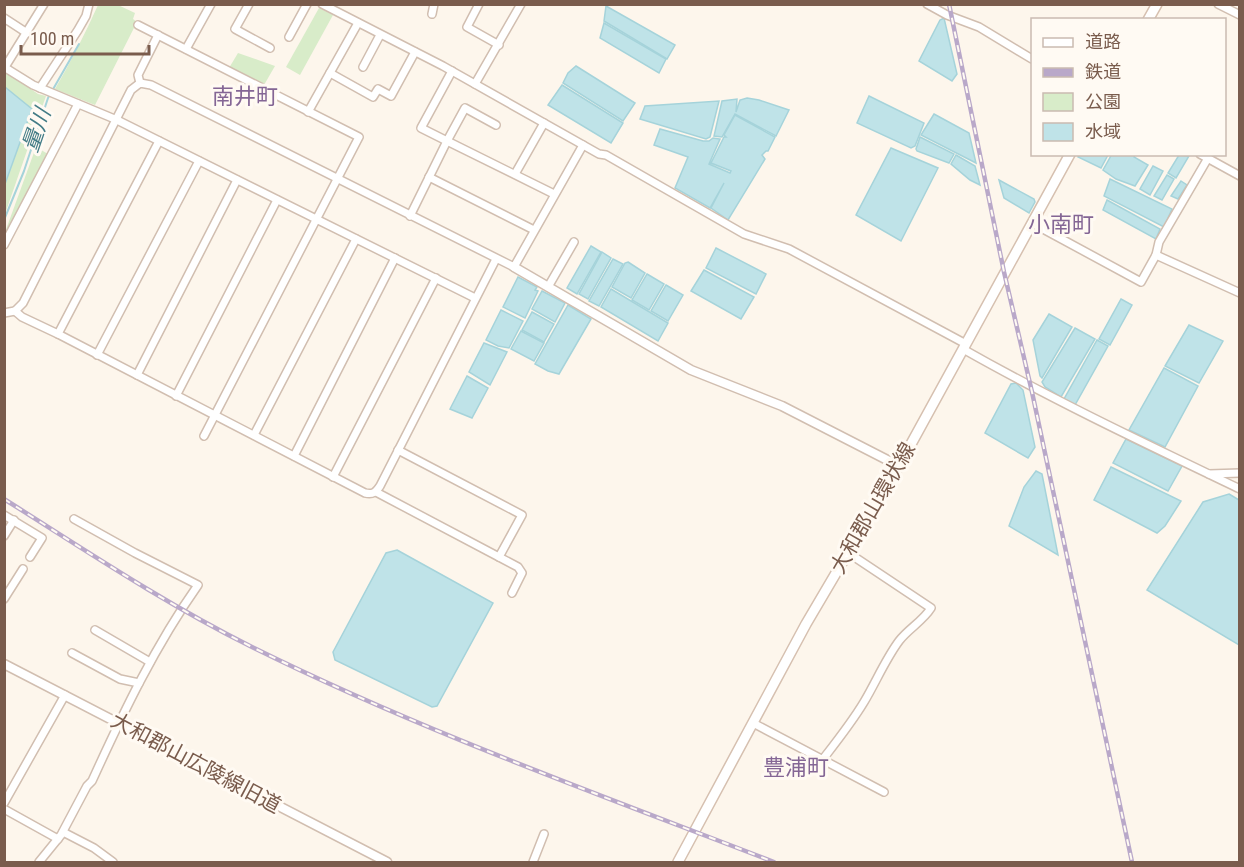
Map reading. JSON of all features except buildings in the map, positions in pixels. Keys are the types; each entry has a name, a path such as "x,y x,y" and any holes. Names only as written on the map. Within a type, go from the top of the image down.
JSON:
{"main road":[{"path":"1149,18 1157,4"},
{"name":"大和郡山環状線","path":"678,862 847,552 899,466 1069,156"}],"street":[{"path":"44,4 5,67 43,89 117,120 475,298"},
{"path":"43,89 82,23 90,4"},
{"path":"186,49 211,4"},
{"path":"249,4 235,29 270,48"},
{"path":"289,38 307,4"},
{"path":"322,4 452,71 583,145 634,170 744,234 789,249 964,346 1026,385 1124,435 1239,489"},
{"path":"432,14 434,4"},
{"path":"479,4 466,27 499,45"},
{"path":"475,84 521,4"},
{"path":"927,4 947,15 979,27 1031,58"},
{"path":"1218,4 1239,15"},
{"path":"4,18 27,33"},
{"path":"308,112 358,23"},
{"path":"138,25 359,137 204,436"},
{"path":"140,83 138,75 158,35"},
{"path":"363,67 380,35"},
{"path":"330,73 373,97 378,88 391,96 415,52"},
{"path":"452,71 421,128 554,194"},
{"path":"4,313 15,311 23,303 131,90 140,83 151,85 496,260 514,267 691,370 782,406 899,466"},
{"path":"4,246 78,104"},
{"path":"410,216 465,108 496,125"},
{"path":"515,174 544,123"},
{"path":"58,334 159,141"},
{"path":"514,267 583,145"},
{"path":"1204,156 1239,176"},
{"path":"1032,223 1141,282 1156,255 1159,242 1208,158"},
{"path":"97,355 199,161"},
{"path":"429,177 534,230"},
{"path":"137,375 237,180"},
{"path":"176,396 277,200"},
{"path":"254,435 356,239"},
{"path":"548,287 574,242"},
{"path":"1156,255 1239,293"},
{"path":"294,456 396,258"},
{"path":"15,311 22,317 333,477 371,494 376,492 496,260"},
{"path":"333,477 436,278"},
{"path":"398,450 522,515 500,557"},
{"path":"1209,474 1239,473"},
{"path":"376,492 518,567 522,573 512,593"},
{"path":"4,514 42,538 30,557"},
{"path":"39,862 60,835 92,781 118,722 150,662 198,585 135,554 74,519"},
{"path":"4,536 14,520"},
{"path":"823,759 864,702 900,639 932,608 847,552"},
{"path":"4,599 23,569"},
{"path":"95,630 150,662"},
{"path":"72,653 120,679 139,683"},
{"name":"大和郡山広陵線旧道","path":"4,664 387,862"},
{"path":"4,803 65,695"},
{"path":"753,723 884,792"},
{"path":"4,809 94,848 113,862"},
{"path":"533,862 544,834"}],"green space":[{"path":"98,5 118,5 135,13 133,19 137,22 95,105 55,89"},
{"path":"319,8 333,15 300,75 286,67"},
{"path":"238,53 275,66 264,85 229,68"},
{"path":"5,71 38,94 46,96 5,214 5,184 31,109 5,87"},
{"path":"36,147 48,154 5,239 4,235"}],"water":[{"path":"606,6 675,45 667,59 604,21"},
{"path":"944,18 957,74 952,81 919,61 940,20"},
{"path":"604,23 666,59 659,73 600,38"},
{"path":"576,66 635,103 623,121 563,83 568,73"},
{"path":"562,85 623,123 611,143 548,105"},
{"path":"5,87 32,109 5,184"},
{"path":"869,96 924,123 915,146 911,148 857,123"},
{"path":"747,98 789,110 776,136 735,114 722,137 714,136 722,101 737,99 736,112 740,100"},
{"path":"719,101 710,137 706,139 640,119 645,106"},
{"path":"934,114 969,133 976,163 921,135"},
{"path":"735,115 775,137 768,151 762,155 765,159 728,220 711,208 724,183 710,208 675,188 688,157 654,145 660,129 703,141 713,138 720,139 709,164 730,173 731,171 711,163"},
{"path":"920,137 954,154 949,163 917,151"},
{"path":"891,148 938,168 901,241 856,215"},
{"path":"956,155 975,166 980,185 970,180 951,164"},
{"path":"1078,156 1107,156 1101,168"},
{"path":"1111,156 1134,156 1148,165 1135,186 1116,179 1103,170"},
{"path":"1178,156 1189,156 1176,178 1168,173"},
{"path":"1153,166 1163,171 1150,195 1140,189"},
{"path":"1167,175 1174,179 1162,200 1154,196"},
{"path":"1110,179 1172,209 1164,227 1104,196"},
{"path":"999,180 1034,199 1035,202 1029,213 1004,198"},
{"path":"1181,181 1187,185 1178,199 1171,196"},
{"path":"1107,200 1160,229 1156,239 1103,210"},
{"path":"591,246 601,252 577,294 567,288"},
{"path":"716,248 766,274 756,294 706,268"},
{"path":"602,252 611,258 588,299 579,294"},
{"path":"613,259 623,264 599,306 589,301"},
{"path":"628,262 645,273 631,298 612,287 625,263"},
{"path":"704,270 754,297 741,319 691,291"},
{"path":"647,274 664,284 649,310 632,300"},
{"path":"518,277 537,287 535,290 538,291 525,318 503,307"},
{"path":"666,285 683,295 668,321 651,311"},
{"path":"611,289 668,323 658,341 601,307"},
{"path":"542,291 565,303 555,322 532,309"},
{"path":"1121,299 1132,305 1110,345 1099,339"},
{"path":"568,305 591,319 559,374 535,364"},
{"path":"501,310 523,321 509,348 486,340"},
{"path":"532,312 554,324 544,342 522,330"},
{"path":"1049,314 1072,327 1042,378 1033,340"},
{"path":"1189,325 1223,341 1199,383 1165,366"},
{"path":"1075,328 1095,339 1061,397 1045,387 1042,382"},
{"path":"521,331 544,343 534,361 511,349"},
{"path":"1097,340 1108,346 1075,405 1064,399"},
{"path":"484,343 507,352 490,385 469,372"},
{"path":"1164,368 1198,386 1165,447 1129,430"},
{"path":"467,376 488,388 472,418 450,409"},
{"path":"1016,383 1023,390 1035,447 1028,458 985,433 1011,384"},
{"path":"1126,439 1182,466 1168,491 1113,463"},
{"path":"1111,467 1181,501 1165,526 1157,533 1094,500"},
{"path":"1036,471 1042,474 1058,555 1009,526 1024,487"},
{"path":"1229,494 1239,500 1239,645 1147,590 1203,502"},
{"path":"397,550 493,603 437,706 432,707 335,660 333,652 386,553"}],"waterway":[{"name":"量川","path":"4,220 24,171 48,98 79,44"}],"railway":[{"path":"949,4 1004,272 1032,392 1132,862"},
{"path":"4,499 125,576 187,612 314,677 509,760 774,862"}],"district":[{"name":"南井町","path":"245,96"},
{"name":"小南町","path":"1061,224"},
{"name":"豊浦町","path":"796,767"}]}
